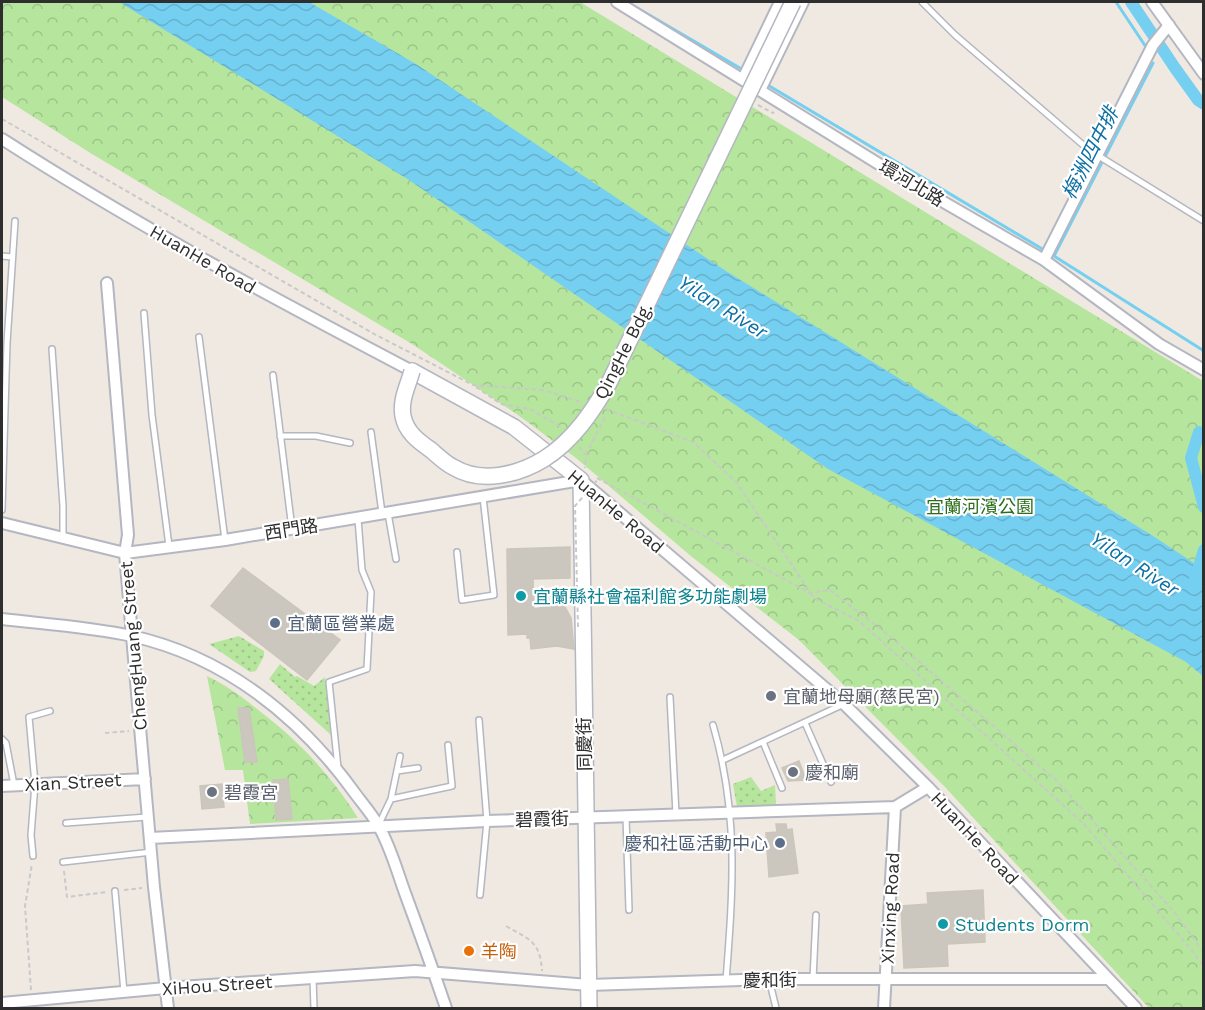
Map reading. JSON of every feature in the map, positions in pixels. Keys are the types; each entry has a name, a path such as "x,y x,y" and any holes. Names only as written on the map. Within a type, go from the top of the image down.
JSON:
{"street":[{"name":"環河北路","path":"617,2 895,174 1044,260 1159,344 1203,370"},
{"path":"743,79 780,2"},
{"name":"QingHe Bdg.","path":"412,371 402,408 406,426 414,437 460,471 489,477 509,474 543,460 565,443 589,415 609,383 793,2"},
{"path":"760,90 803,2"},
{"path":"1152,2 1203,74"},
{"path":"1044,260 1153,45 1168,25"},
{"name":"HuanHe Road","path":"2,139 46,168 244,283 514,427 586,474 844,704 928,787 1135,1008"},
{"name":"ChengHuang Street","path":"107,283 128,535 125,552 132,636 154,887 168,1008"},
{"name":"西門路","path":"2,523 125,552 169,548 358,519 483,497 586,474"},
{"name":"同慶街","path":"586,474 585,817 589,1008"},
{"path":"2,619 132,636 171,648 213,665 270,701 307,735 339,771 378,826 398,873 446,1008"},
{"name":"Xian Street","path":"2,786 145,779"},
{"name":"碧霞街","path":"150,838 626,815 895,807 928,787"},
{"name":"Xinxing Road","path":"884,1008 895,807"},
{"name":"XiHou Street","path":"2,1003 166,988 416,971 434,972"},
{"name":"慶和街","path":"434,972 589,985 769,979 1108,979"}],"lane":[{"path":"922,2 964,42 1097,155 1203,221"},
{"path":"2,510 15,221"},
{"path":"2,256 12,257"},
{"path":"144,314 152,415 169,548"},
{"path":"198,337 225,540"},
{"path":"52,350 63,506 63,537"},
{"path":"273,375 292,529"},
{"path":"371,432 385,514 396,559"},
{"path":"280,436 316,436 350,443"},
{"path":"458,552 462,600 494,595 483,497"},
{"path":"339,771 329,682 367,669 371,591 362,570 358,519"},
{"path":"670,697 676,814"},
{"path":"723,760 844,704"},
{"path":"33,856 31,835 35,784 29,717 50,711"},
{"path":"479,720 487,821 480,895"},
{"path":"805,723 831,782"},
{"path":"713,725 723,760 731,812 733,885 726,981"},
{"path":"2,739 6,743 14,785"},
{"path":"763,742 782,788"},
{"path":"391,800 452,786 448,745"},
{"path":"378,826 391,800 400,756"},
{"path":"397,771 418,768"},
{"path":"626,815 629,910"},
{"path":"66,823 149,817"},
{"path":"63,862 152,852"},
{"path":"115,891 124,992"},
{"path":"813,979 816,915"},
{"path":"313,978 314,1008"},
{"path":"769,979 776,1008"}],"path":[{"path":"2,119 376,335 473,385 501,404 530,409 565,429"},
{"path":"473,385 543,390 586,403"},
{"path":"596,406 693,442 736,482 814,598 859,621 1084,824 1194,953 1203,967"},
{"path":"579,447 586,455 586,474 810,593 831,590 887,634 1058,781 1175,913 1203,953"},
{"path":"578,627 575,506 598,479"},
{"path":"105,733 141,729"},
{"path":"31,1001 25,906 33,856"},
{"path":"63,862 67,897 154,887"},
{"path":"506,926 532,941 540,951 542,981"}],"green space":[{"name":"宜蘭河濱公園","path":"2,2 580,2 1203,381 1203,1008 1149,1008 944,786 799,640 692,557 576,458 518,415 412,344 92,154 2,97"},
{"path":"239,636 264,651 264,656 256,671 250,672 209,644"},
{"path":"280,664 295,677 314,686 325,677 331,735 269,679"},
{"path":"207,676 245,700 300,746 337,787 358,818 250,824 243,770 225,770"},
{"path":"751,777 761,791 775,785 776,805 737,807 733,784"}],"water":[{"name":"Yilan River","path":"119,2 309,2 416,64 726,271 1203,569 1203,676 1186,662 828,469 409,180"}],"building":[{"name":"宜蘭縣社會福利館多功能劇場","path":"570,547 570,578 533,579 534,609 560,604 565,607 571,618 574,649 557,646 531,649 530,638 527,638 527,634 508,635 507,549"},
{"name":"宜蘭區營業處","path":"243,568 340,640 307,680 211,606"},
{"path":"238,708 249,708 257,762 245,762"},
{"name":"慶和廟","path":"799,761 806,780 788,781 782,768"},
{"path":"288,779 292,819 276,820 273,780"},
{"name":"碧霞宮","path":"222,784 224,807 202,809 200,786"},
{"name":"慶和社區活動中心","path":"776,824 786,824 787,830 792,829 798,873 769,877 766,833 777,832"},
{"name":"Students Dorm","path":"983,890 985,942 947,944 948,966 904,968 901,906 928,904 927,893"}],"waterway":[{"path":"627,2 745,71"},
{"name":"梅洲四中排","path":"1116,2 1148,50"},
{"path":"1131,2 1175,68 1198,100 1204,104"},
{"name":"梅洲四中排","path":"1054,256 1153,63"},
{"path":"766,84 1054,256 1204,351"},
{"path":"1199,432 1191,458 1204,507"},
{"path":"1195,580 1204,550"}],"place":[{"name":"宜蘭縣社會福利館多功能劇場","path":"521,596"},
{"name":"宜蘭區營業處","path":"275,623"},
{"name":"宜蘭地母廟(慈民宮)","path":"771,696"},
{"name":"慶和廟","path":"793,772"},
{"name":"碧霞宮","path":"212,792"},
{"name":"慶和社區活動中心","path":"780,843"},
{"name":"Students Dorm","path":"943,924"},
{"name":"羊陶","path":"469,951"}]}
